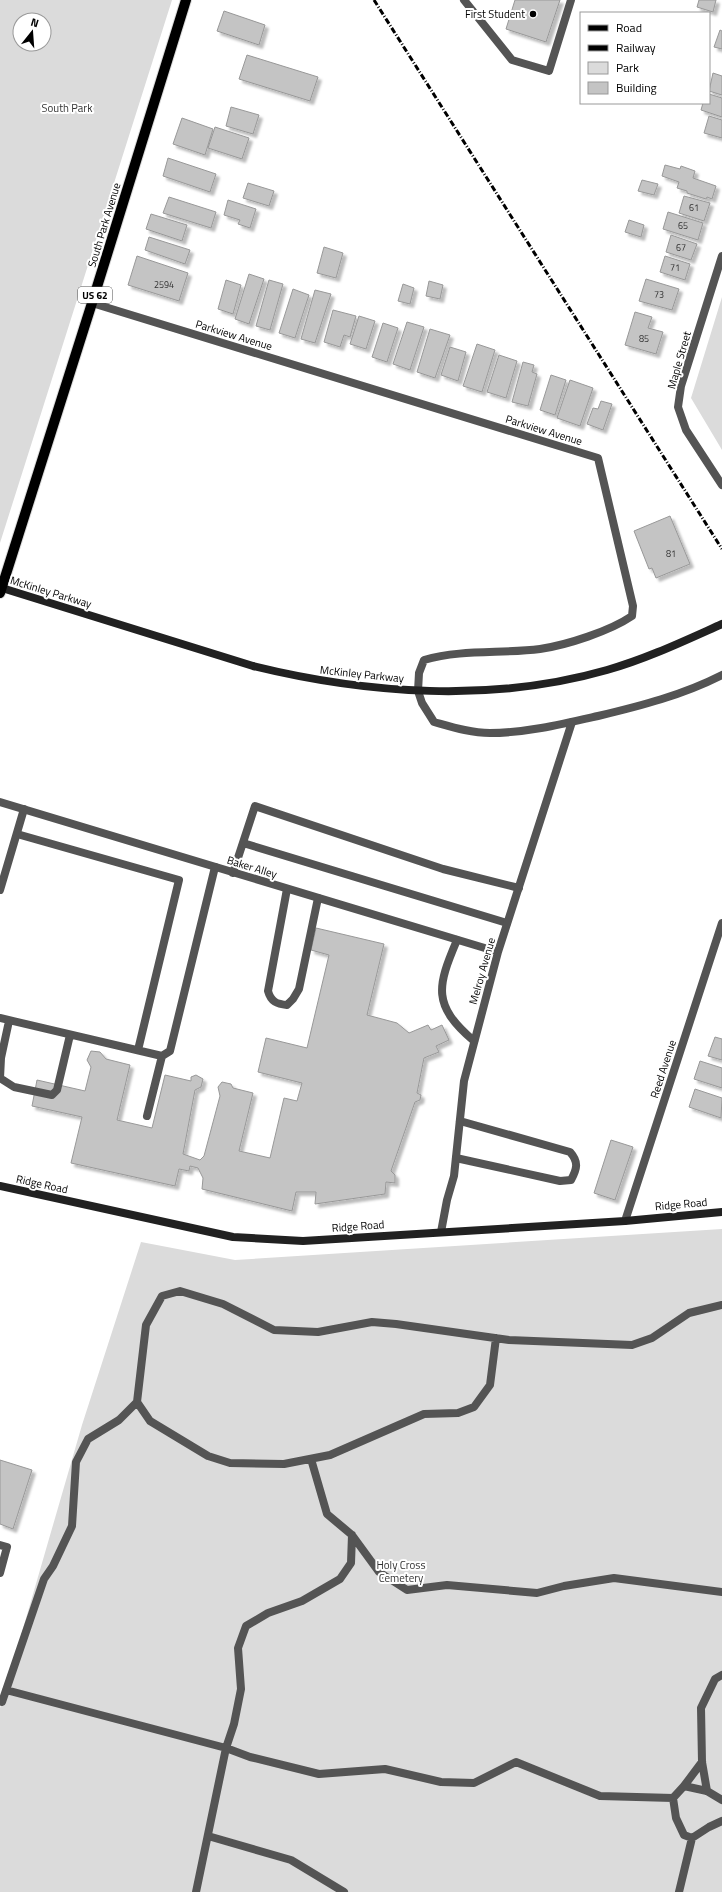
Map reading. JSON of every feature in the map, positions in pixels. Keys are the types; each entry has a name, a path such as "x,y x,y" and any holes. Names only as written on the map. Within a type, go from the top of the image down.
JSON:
{"main road":[{"name":"South Park Avenue","path":"0,589 92,303 186,0"}],"street":[{"path":"464,0 512,60 549,71 571,0"},
{"name":"Maple Street","path":"722,256 681,386 678,407 686,430 722,485"},
{"name":"Parkview Avenue","path":"92,303 598,458 633,606 632,616 619,624 580,638 541,649 444,655 424,660 419,673 418,691"},
{"name":"McKinley Parkway","path":"0,589 271,670 337,684 418,691 501,688 554,682 584,676 638,660 722,624"},
{"path":"418,691 422,704 434,722 458,729 490,733 538,728 572,722 647,704 708,682 722,675"},
{"name":"Melroy Avenue","path":"441,1232 447,1200 454,1176 464,1080 474,1041 498,952 572,722"},
{"name":"Baker Alley","path":"0,802 498,952"},
{"path":"234,872 255,806 443,869 519,888"},
{"path":"0,890 24,809"},
{"path":"17,834 179,880 138,1050"},
{"path":"243,843 507,923"},
{"path":"147,1116 162,1056 170,1051 215,867"},
{"path":"287,889 268,991 270,997 277,1004 287,1004 293,999 299,989 318,898"},
{"name":"Reed Avenue","path":"625,1221 722,923"},
{"path":"458,940 446,966 441,986 441,997 450,1016 460,1030 474,1041"},
{"path":"0,1018 162,1056"},
{"path":"9,1021 0,1078 14,1086 52,1095 57,1090 70,1035"},
{"path":"456,1158 560,1181 571,1180 577,1164 575,1158 570,1152 460,1121"},
{"name":"Ridge Road","path":"0,1186 233,1237 303,1241 409,1233 625,1221 722,1212"},
{"path":"496,1338 490,1385 474,1407 458,1413 424,1414 330,1455 284,1464 230,1463 208,1456 150,1420 138,1402 146,1325 162,1296 180,1291 223,1304 274,1330 318,1332 372,1322 496,1338 632,1345 652,1338 689,1313 722,1305"},
{"path":"1,1703 44,1579 53,1566 72,1526 76,1462 88,1439 118,1420 138,1402"},
{"path":"311,1459 327,1514 352,1535 379,1572 407,1590 447,1585 537,1593 564,1586 614,1578 722,1592"},
{"path":"196,1892 226,1748 234,1724 241,1689 238,1648 246,1626 268,1613 302,1601 340,1579 351,1563 352,1535"},
{"path":"0,1545 7,1547 0,1573"},
{"path":"707,1791 702,1762 701,1708 715,1679 722,1675"},
{"path":"6,1690 226,1748 250,1757 319,1774 385,1769 441,1782 474,1783 516,1762 600,1796 673,1798 702,1762"},
{"path":"684,1786 707,1791 722,1800"},
{"path":"673,1798 676,1818 684,1835 692,1838"},
{"path":"679,1892 692,1838 722,1821"},
{"path":"208,1836 291,1860 344,1892"}],"green space":[{"name":"South Park","path":"0,0 172,0 0,543"},
{"path":"722,297 722,450 691,398"},
{"name":"Holy Cross Cemetery","path":"722,1229 722,1892 0,1892 0,1708 82,1425 141,1242 235,1260"}],"building":[{"name":"First Student","path":"515,0 560,0 546,42 506,29"},
{"path":"699,0 716,0 713,12 697,7"},
{"path":"224,11 265,25 259,45 217,31"},
{"path":"720,30 722,31 722,49 714,47"},
{"path":"247,55 318,77 310,101 239,79"},
{"path":"713,73 722,76 722,95 710,91"},
{"path":"710,94 722,98 722,117 701,110 703,104 710,104"},
{"path":"231,107 259,115 253,134 226,126"},
{"path":"709,116 722,120 722,138 704,133"},
{"path":"182,118 213,129 205,155 173,144"},
{"path":"215,127 249,138 242,159 208,148"},
{"path":"168,158 216,174 210,192 163,176"},
{"path":"665,165 680,169 681,166 695,171 693,178 716,186 712,199 707,197 706,199 677,188 679,182 662,176"},
{"path":"642,180 658,184 654,195 638,191"},
{"path":"248,183 274,191 269,206 243,198"},
{"path":"684,196 710,203 704,221 679,213"},
{"path":"169,197 216,212 211,228 163,213"},
{"path":"228,200 256,209 250,228 238,224 240,220 224,215"},
{"path":"668,212 703,223 698,240 663,229"},
{"path":"151,214 187,225 182,241 146,229"},
{"path":"629,220 644,225 641,237 625,232"},
{"path":"671,235 697,244 691,260 666,252"},
{"path":"149,237 190,250 185,264 145,250"},
{"path":"324,247 343,253 336,278 317,273"},
{"path":"137,256 188,273 179,301 128,285"},
{"path":"665,256 690,264 685,280 660,272"},
{"path":"249,274 264,279 249,324 235,319"},
{"path":"646,279 679,289 672,310 639,301"},
{"path":"226,280 241,285 233,314 218,309"},
{"path":"269,280 283,284 270,330 256,326"},
{"path":"429,281 443,285 440,299 426,296"},
{"path":"403,284 414,288 410,304 398,301"},
{"path":"293,289 309,295 295,338 279,333"},
{"path":"315,290 331,294 315,343 301,339"},
{"path":"333,310 356,316 350,337 344,335 340,347 324,342"},
{"path":"635,312 652,317 648,328 663,332 656,354 625,345"},
{"path":"359,316 375,321 366,349 350,344"},
{"path":"407,322 424,327 410,370 393,364"},
{"path":"383,323 398,328 387,362 372,357"},
{"path":"430,329 450,335 435,378 417,372"},
{"path":"477,344 495,350 482,392 463,386"},
{"path":"450,347 466,352 458,381 441,375"},
{"path":"499,355 517,361 506,398 487,392"},
{"path":"523,362 534,365 532,372 537,374 528,406 512,402"},
{"path":"551,375 566,380 555,415 540,410"},
{"path":"570,380 593,388 580,426 557,418"},
{"path":"601,401 612,404 603,430 587,424 593,408 598,409"},
{"path":"670,516 690,564 656,578 652,568 649,569 634,531"},
{"path":"316,928 384,944 367,1015 397,1023 409,1033 428,1025 431,1030 442,1025 449,1040 436,1046 439,1052 424,1058 417,1093 421,1095 420,1100 415,1102 391,1171 395,1175 395,1183 386,1182 385,1194 315,1204 316,1192 296,1192 292,1211 202,1189 203,1178 198,1168 190,1166 189,1171 179,1169 175,1186 71,1163 82,1117 32,1106 37,1080 85,1091 91,1067 87,1060 91,1051 100,1052 106,1059 130,1065 117,1120 152,1128 165,1075 191,1081 191,1077 196,1075 203,1079 201,1087 195,1090 183,1154 200,1160 204,1156 220,1096 218,1087 222,1082 231,1084 233,1088 253,1093 239,1151 270,1158 284,1098 297,1101 302,1083 258,1072 266,1038 307,1048 329,955 311,950"},
{"path":"715,1037 722,1039 722,1060 708,1056"},
{"path":"700,1061 722,1068 722,1088 694,1079"},
{"path":"695,1089 722,1098 721,1118 689,1107"},
{"path":"611,1140 633,1147 615,1200 594,1193"},
{"path":"0,1460 32,1470 13,1529 0,1524"}],"railway":[{"path":"374,0 722,549"}],"place":[{"name":"First Student","path":"533,14"}]}
